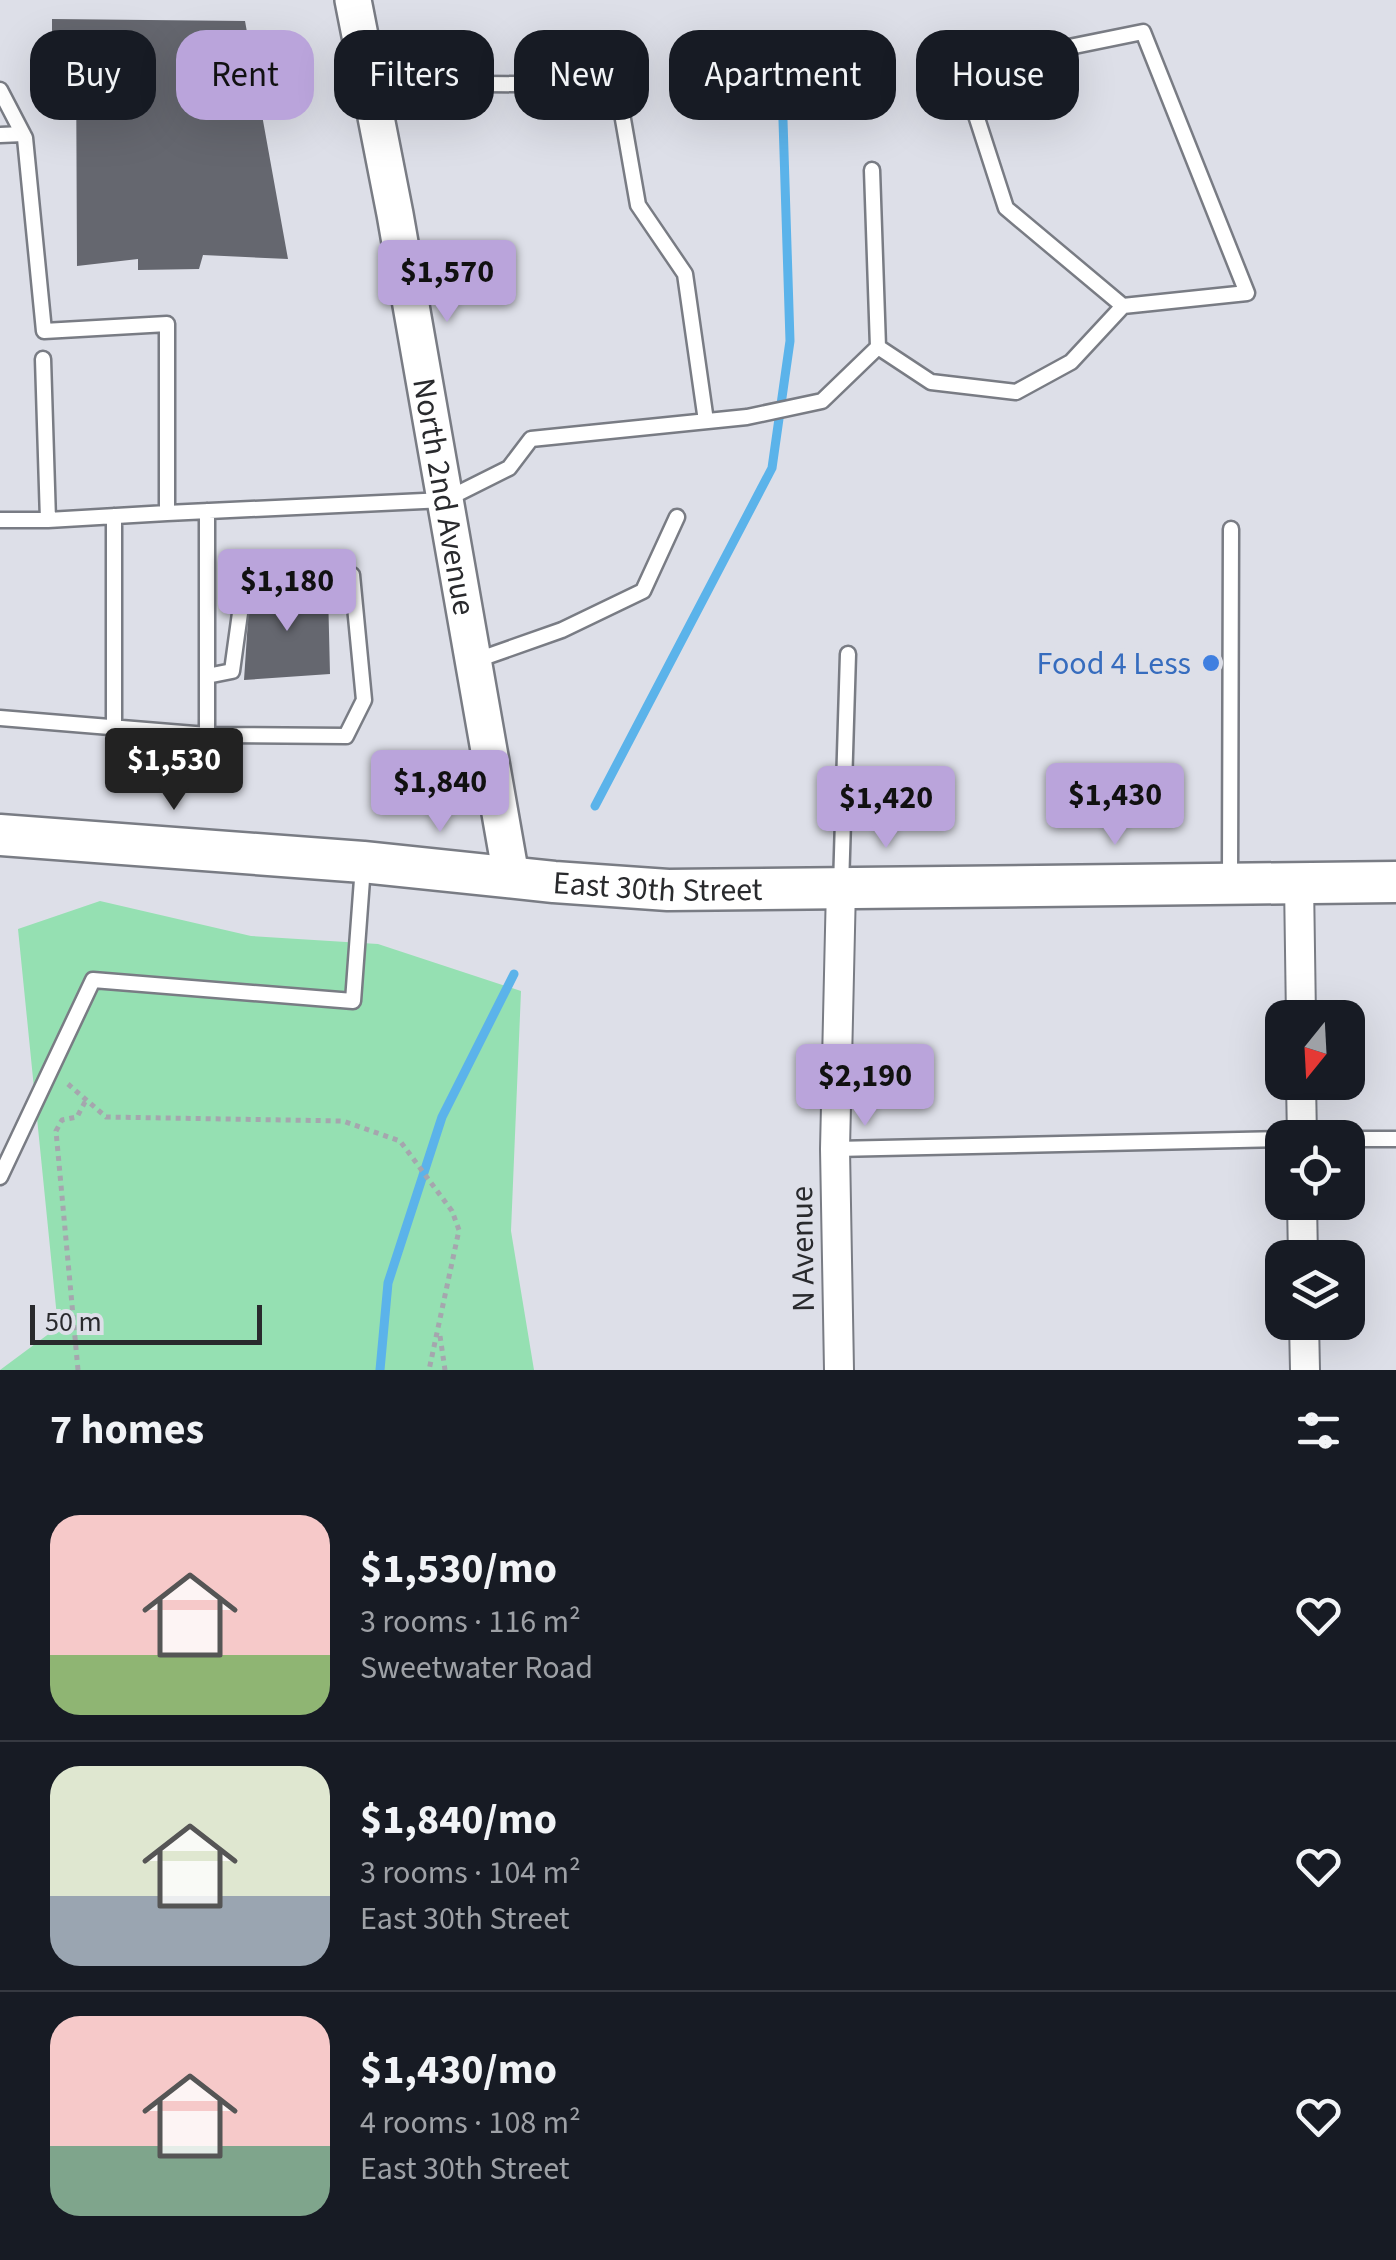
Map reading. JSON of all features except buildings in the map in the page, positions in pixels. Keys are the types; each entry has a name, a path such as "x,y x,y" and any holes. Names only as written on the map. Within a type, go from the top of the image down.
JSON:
{"main road":[{"name":"East 30th Street","path":"0,835 668,890 1396,882"}],"street":[{"name":"North 2nd Avenue","path":"352,0 358,30"},
{"name":"North 2nd Avenue","path":"376,120 511,876"},
{"path":"1299,882 1300,1000"},
{"name":"N Avenue","path":"839,1370 835,1149 841,888"},
{"path":"1304,1340 1304,1370"}],"lane":[{"path":"878,347 931,382 1016,392 1071,362 1122,306 1247,293 1143,32 961,69 1006,208 1122,306"},
{"path":"494,84 617,85 638,205 684,274 706,421"},
{"path":"0,90 23,134 44,331 167,324 166,513"},
{"path":"0,135 23,134"},
{"path":"0,520 445,500 509,468 531,439 747,417 822,402 878,347 872,170"},
{"path":"43,359 48,520"},
{"path":"206,735 207,511"},
{"path":"114,516 114,728"},
{"path":"473,662 562,630 643,591 677,517"},
{"path":"1230,529 1230,882"},
{"path":"0,718 206,735 346,736 364,700 352,575 245,577 232,671 207,676"},
{"path":"841,888 848,654"},
{"path":"0,1177 93,980 354,1001 353,862"},
{"path":"835,1149 1265,1139"},
{"path":"1365,1139 1396,1139"}],"path":[{"path":"51,1069 106,1117 343,1121 400,1141 452,1212 459,1230 429,1370"},
{"path":"78,1370 56,1131 62,1120 78,1117 86,1100"},
{"path":"439,1328 446,1370"}],"green space":[{"path":"100,901 251,936 378,944 521,991 511,1231 534,1370 0,1370 58,1327 18,929"}],"waterway":[{"path":"595,806 772,468 790,341 783,120"},
{"path":"380,1370 388,1283 442,1117 514,974"}],"place":[{"name":"Food 4 Less","path":"1211,663"}]}
